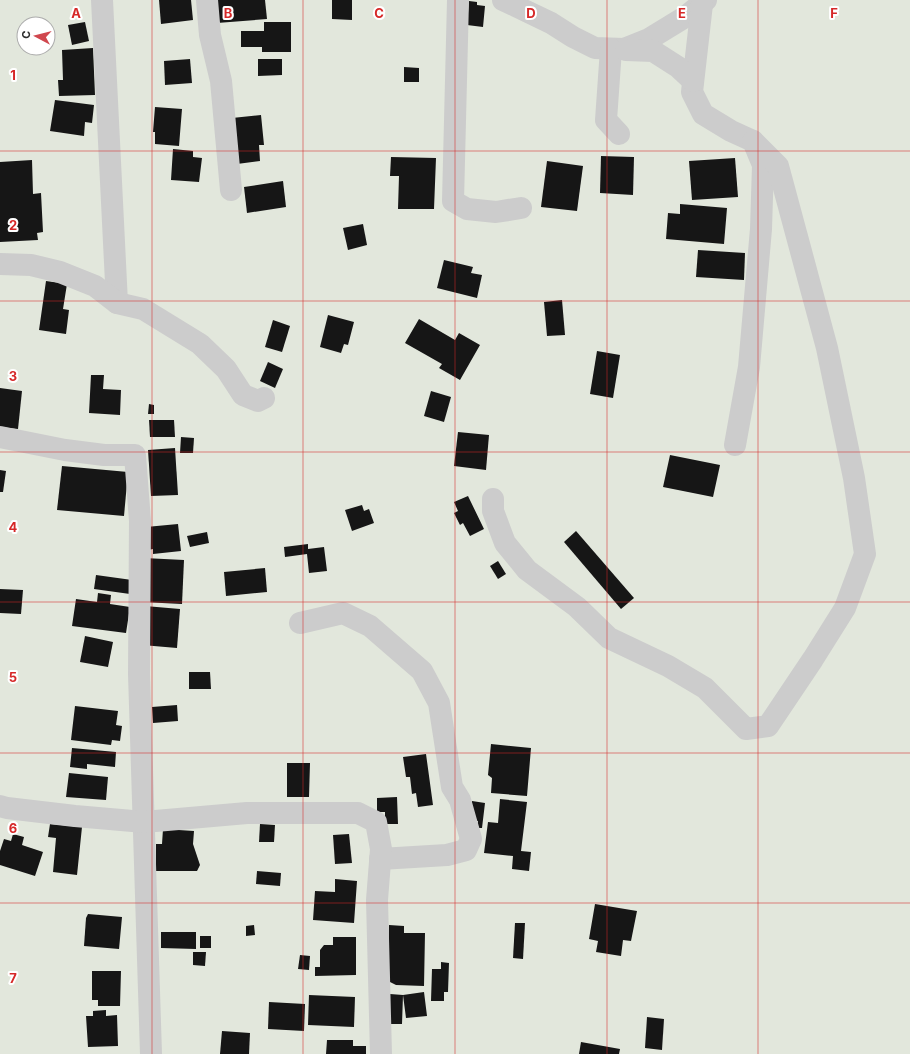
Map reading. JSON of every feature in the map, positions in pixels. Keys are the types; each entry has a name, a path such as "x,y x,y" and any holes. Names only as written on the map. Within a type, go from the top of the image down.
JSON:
{"street":[{"path":"102,0 117,303"},
{"path":"207,0 210,35 220,82 231,190"},
{"path":"458,0 454,201 467,209 496,212 521,208"},
{"path":"502,0 551,23 573,37 595,48 653,51 678,67 693,81"},
{"path":"618,49 650,39 685,17 704,2"},
{"path":"493,499 493,511 505,543 527,570 577,607 609,638 668,666 705,688 746,729 768,726 845,608 865,554 854,478 826,348 778,166 753,141 731,131 703,114 692,92 704,2"},
{"path":"618,49 606,120 620,134"},
{"path":"735,445 749,367 761,229 763,165 753,141"},
{"path":"0,264 31,265 60,272 95,286 117,303 143,310 200,344 226,369 243,395 258,401 264,398"},
{"path":"0,437 65,450 104,455 135,455 140,521 139,674 151,1054"},
{"path":"300,623 343,613 370,626 422,671 439,702 452,787 460,800 471,839 466,850 447,855 380,859"},
{"path":"0,806 75,816 144,822 247,813 358,813 376,822 381,849 377,900 381,1054"}],"shaded area":[{"path":"0,0 910,0 910,1054 0,1054"}],"building":[{"path":"159,0 191,0 193,20 161,24"},
{"path":"215,0 265,0 267,19 217,23"},
{"path":"332,0 352,0 352,20 332,19"},
{"path":"469,1 477,2 477,5 485,6 483,27 467,25"},
{"path":"85,22 89,41 72,45 68,25"},
{"path":"264,22 291,22 291,52 262,52 262,47 241,47 241,31 264,31"},
{"path":"93,48 95,95 59,96 58,80 63,80 62,50"},
{"path":"190,59 192,83 165,85 164,61"},
{"path":"258,59 282,59 282,75 258,76"},
{"path":"404,67 419,68 419,82 404,82"},
{"path":"55,100 94,105 92,123 85,122 84,136 50,131"},
{"path":"155,107 182,109 179,146 155,144 155,132 153,132"},
{"path":"261,115 264,145 259,145 260,161 237,164 232,118"},
{"path":"173,149 193,151 193,157 202,158 199,182 171,180"},
{"path":"601,156 634,157 633,195 600,193"},
{"path":"391,157 436,158 434,209 398,209 399,176 390,176"},
{"path":"735,158 738,197 692,200 689,161"},
{"path":"32,160 33,194 41,193 43,232 37,233 38,240 0,242 0,162"},
{"path":"547,161 583,166 577,211 541,207"},
{"path":"283,181 286,207 247,213 244,187"},
{"path":"680,204 727,208 724,244 666,239 668,213 680,214"},
{"path":"363,224 367,245 348,250 343,228"},
{"path":"698,250 745,253 744,280 696,277"},
{"path":"444,260 473,267 471,273 482,275 477,298 437,288"},
{"path":"46,281 67,284 63,309 69,310 66,334 39,330"},
{"path":"562,300 565,335 547,336 544,302"},
{"path":"328,315 354,322 348,345 344,344 341,353 320,347"},
{"path":"419,319 455,340 459,333 480,345 460,380 439,368 442,364 405,343"},
{"path":"273,320 290,326 282,352 265,347"},
{"path":"597,351 620,355 613,398 590,394"},
{"path":"268,362 283,369 275,388 260,381"},
{"path":"91,375 104,375 103,389 121,390 120,415 89,413"},
{"path":"0,388 22,391 18,429 0,427"},
{"path":"431,391 451,397 444,422 424,416"},
{"path":"149,404 154,405 154,414 148,414"},
{"path":"149,420 174,420 175,437 150,437"},
{"path":"458,432 489,435 486,470 454,466"},
{"path":"181,437 194,438 193,453 180,453"},
{"path":"175,448 178,495 151,496 148,450"},
{"path":"670,455 720,465 713,497 663,487"},
{"path":"62,466 128,472 124,516 57,510"},
{"path":"0,470 6,471 3,492 0,492"},
{"path":"468,496 484,529 470,536 463,523 460,525 454,513 458,511 454,502"},
{"path":"362,505 364,511 369,509 374,523 352,531 345,510"},
{"path":"178,524 181,551 153,554 153,549 148,550 146,527"},
{"path":"576,531 634,598 621,609 564,542"},
{"path":"207,532 209,543 190,547 187,536"},
{"path":"308,544 308,549 324,547 327,571 309,573 307,554 285,557 284,547"},
{"path":"144,558 184,560 182,604 142,602"},
{"path":"498,561 506,574 498,579 490,566"},
{"path":"265,568 267,592 226,596 224,572"},
{"path":"96,575 132,580 130,594 94,589"},
{"path":"0,589 23,590 21,614 0,613"},
{"path":"98,593 111,595 110,604 130,607 126,633 72,626 76,599 97,602"},
{"path":"145,606 180,609 177,648 142,645"},
{"path":"85,636 113,642 108,667 80,662"},
{"path":"189,672 210,672 211,689 189,689"},
{"path":"177,705 178,721 153,723 152,707"},
{"path":"75,706 118,711 116,725 122,726 120,741 112,740 111,745 71,740"},
{"path":"491,744 531,748 527,796 491,793 492,778 488,775"},
{"path":"72,748 116,752 115,767 87,764 87,769 70,767"},
{"path":"426,754 433,805 418,807 416,793 412,794 410,777 406,777 403,757"},
{"path":"287,763 310,763 309,797 287,797"},
{"path":"69,773 108,777 106,800 66,797"},
{"path":"397,797 398,824 385,824 385,812 377,812 377,798"},
{"path":"500,799 527,802 521,851 531,852 529,871 512,869 513,856 484,853 488,822 498,823"},
{"path":"472,801 485,803 482,828 477,828 478,821 471,821"},
{"path":"50,824 82,827 77,875 53,872 56,838 48,837"},
{"path":"260,824 275,825 274,842 259,842"},
{"path":"163,829 194,831 193,844 200,865 197,871 156,871 156,844 162,844"},
{"path":"13,834 24,837 22,845 43,852 35,876 0,865 0,851 4,839 11,841"},
{"path":"349,834 352,863 335,864 333,835"},
{"path":"257,871 281,873 280,886 256,884"},
{"path":"335,879 357,881 354,923 313,920 315,891 335,892"},
{"path":"595,904 637,911 631,941 623,940 621,956 596,952 598,941 589,939"},
{"path":"88,914 122,917 119,949 84,946 86,918"},
{"path":"515,923 525,923 523,959 513,958"},
{"path":"254,925 255,935 246,936 246,926"},
{"path":"389,925 404,926 404,933 425,933 424,986 396,985 388,981"},
{"path":"161,932 196,932 196,949 161,948"},
{"path":"200,936 211,936 211,948 200,948"},
{"path":"333,937 356,937 356,975 315,976 315,967 320,967 320,950 324,945 333,945"},
{"path":"193,952 206,952 205,966 193,965"},
{"path":"300,955 310,956 309,970 298,969"},
{"path":"441,962 449,963 448,992 444,992 444,1001 431,1001 432,969 441,969"},
{"path":"92,971 121,971 120,1006 98,1006 98,1000 92,1000"},
{"path":"424,992 427,1016 406,1018 403,995"},
{"path":"390,994 403,995 402,1024 389,1024"},
{"path":"309,995 355,997 354,1027 308,1025"},
{"path":"269,1002 305,1004 304,1031 268,1029"},
{"path":"106,1010 106,1016 117,1015 118,1046 88,1047 86,1016 93,1016 93,1011"},
{"path":"647,1017 664,1019 662,1050 645,1048"},
{"path":"222,1031 250,1033 249,1054 220,1054"},
{"path":"327,1040 353,1040 353,1046 366,1046 366,1054 326,1054"},
{"path":"581,1042 620,1049 619,1054 579,1054"}]}
